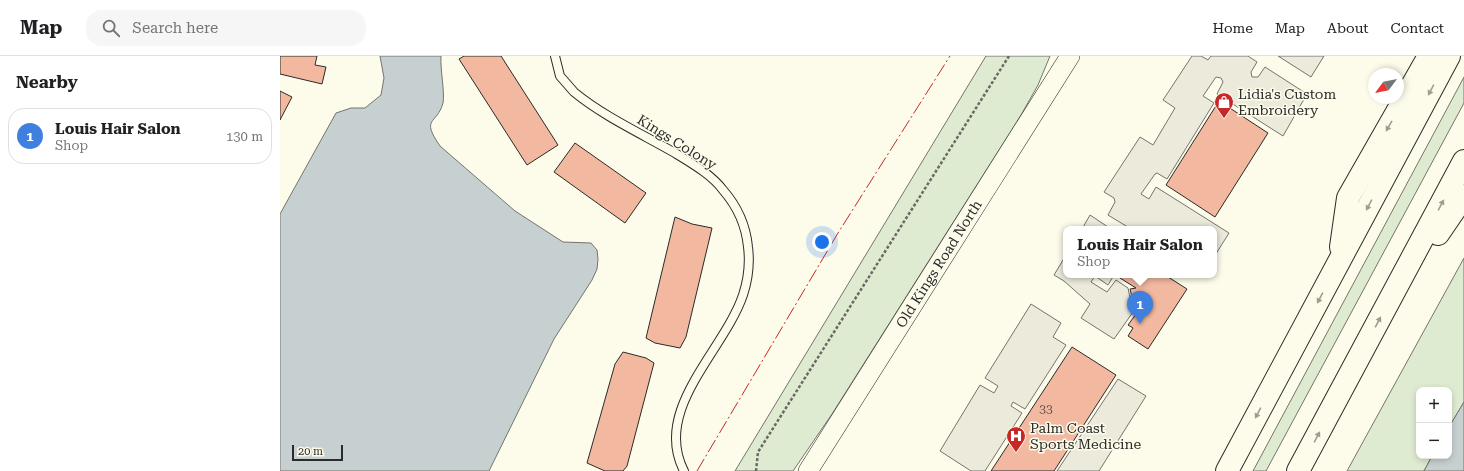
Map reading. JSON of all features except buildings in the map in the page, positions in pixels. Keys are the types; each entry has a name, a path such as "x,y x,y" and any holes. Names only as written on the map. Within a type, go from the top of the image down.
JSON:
{"highway":[{"path":"1338,264 1348,198 1429,56"},
{"path":"1227,471 1449,56"},
{"path":"1298,471 1464,161"},
{"path":"1402,276 1449,219 1464,196"}],"street":[{"name":"Old Kings Road North","path":"808,471 1070,56"}],"lane":[{"name":"Kings Colony","path":"555,56 560,76 574,92 686,160 710,177 731,200 743,225 747,238 749,255 748,274 743,295 728,327 679,411 675,436 676,447 684,471"}],"path":[{"path":"756,471 758,452 1009,56"}],"green space":[{"path":"986,56 1050,56 1038,85 1021,115 832,414 793,471 735,471"},
{"path":"1464,77 1464,103 1266,471 1253,471"},
{"path":"1464,258 1464,402 1452,422 1452,387 1416,387 1416,459 1430,459 1424,471 1347,471"}],"shaded area":[{"path":"380,56 441,56 443,103 431,125 431,130 434,137 440,146 515,211 563,242 591,243 597,250 597,269 592,280 554,339 489,471 280,471 280,214 336,113 351,108 365,108 381,95 384,78"},
{"path":"1192,56 1201,56 1208,60 1211,56 1248,56 1257,62 1251,72 1252,77 1258,77 1265,67 1307,94 1283,136 1217,94 1223,82 1221,78 1216,77 1203,96 1214,103 1167,179 1157,173 1155,174 1141,194 1149,199 1156,187 1229,233 1217,252 1217,226 1126,226 1108,215 1115,202 1114,198 1104,192 1140,137 1153,145 1175,108 1163,100"},
{"path":"1278,56 1324,56 1311,77"},
{"path":"1090,215 1106,226 1084,226"},
{"path":"1063,260 1063,278 1094,278 1091,282 1107,292 1116,280 1128,288 1133,312 1114,339 1081,318 1090,304 1064,281 1054,275"},
{"path":"1098,278 1112,278 1108,285"},
{"path":"1031,304 1061,323 1053,337 1066,345 1025,409 1013,402 1011,406 1022,413 985,471 971,471 940,451 980,385 994,393 998,386 985,378"},
{"path":"1118,379 1146,396 1099,471 1057,471"},
{"path":"1464,402 1464,471 1424,471 1430,459 1452,459 1452,422"}],"power":[{"path":"697,471 838,233 950,56"}],"place":[{"name":"Lidia's Custom Embroidery","path":"1224,119"},
{"name":"Louis Hair Salon","path":"1140,324"},
{"name":"Palm Coast Sports Medicine","path":"1016,453"}]}
